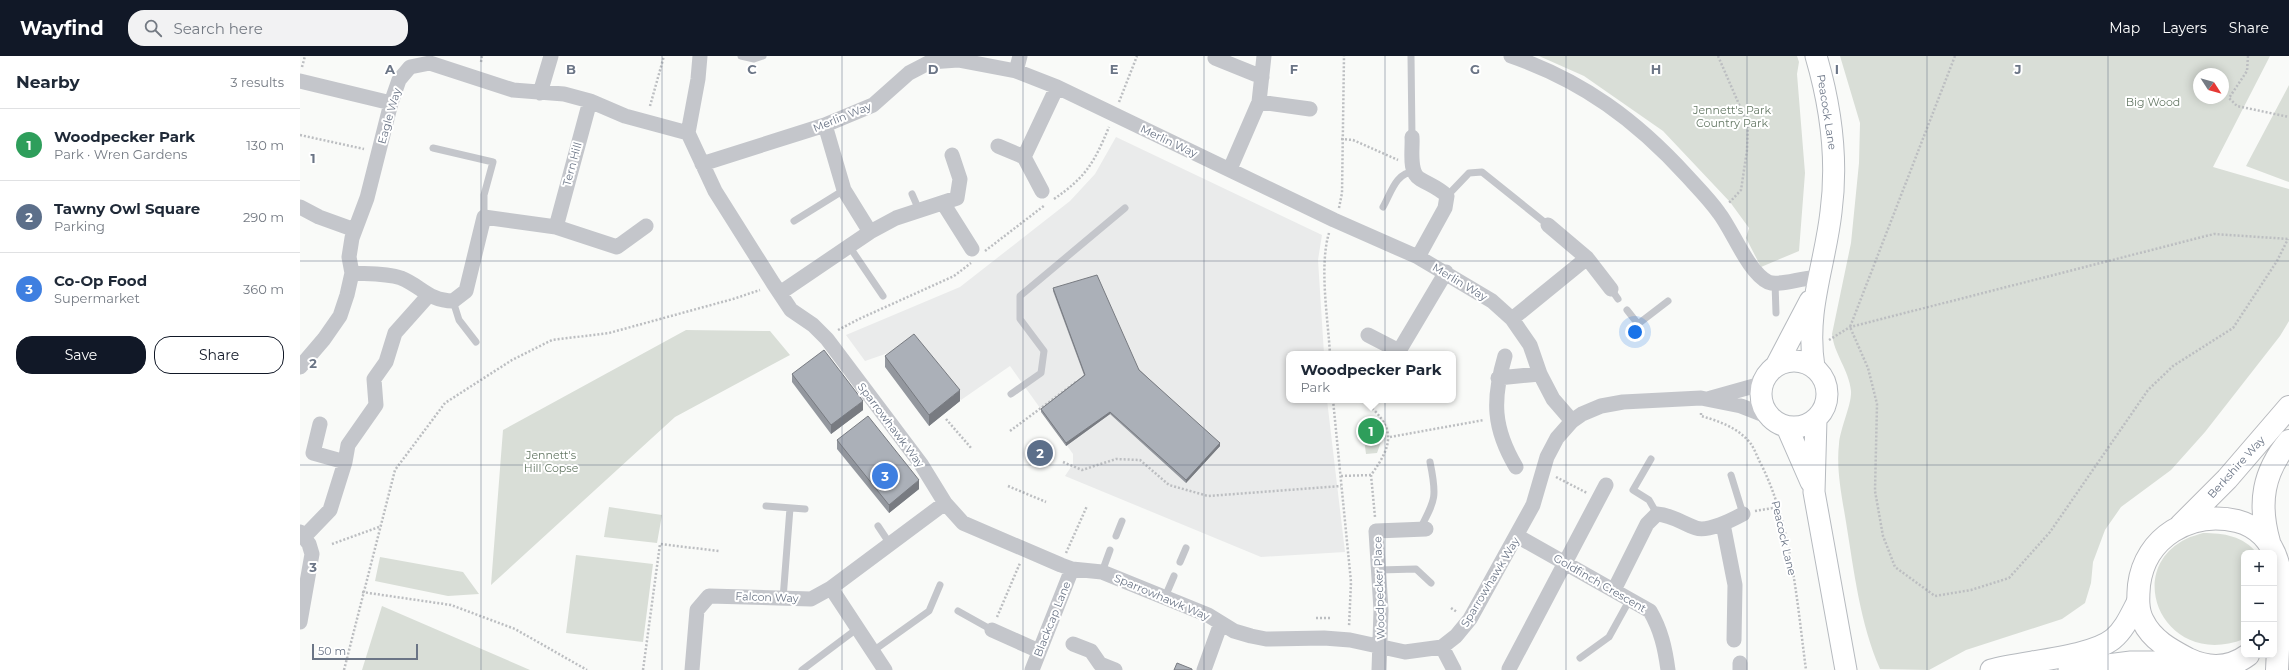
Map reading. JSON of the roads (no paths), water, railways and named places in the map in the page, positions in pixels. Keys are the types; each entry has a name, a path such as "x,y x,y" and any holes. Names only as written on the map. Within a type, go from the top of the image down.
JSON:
{"highway":[{"name":"Berkshire Way","path":"2181,525 2227,480 2289,407"},
{"name":"Berkshire Way","path":"2277,614 2282,589 2281,569 2269,542 2264,526 2263,503 2267,479 2276,458 2289,441"},
{"path":"2243,658 2237,662 2208,666 2168,648 2152,635 2142,620 2138,601 2140,577 2147,556 2162,538 2181,525 2211,519 2230,520 2252,527 2269,542"},
{"path":"2277,622 2277,670"}],"street":[{"path":"540,93 551,56"},
{"path":"688,133 698,79 700,56"},
{"path":"1016,70 1020,56"},
{"path":"1230,169 1259,102 1264,56"},
{"path":"1511,56 1578,85 1642,130 1661,147 1719,213 1759,274 1769,282 1775,283 1810,276 1818,283"},
{"name":"Peacock Lane","path":"1814,367 1811,343 1818,283 1831,212 1834,160 1826,94 1816,56"},
{"path":"1215,58 1262,77"},
{"name":"Merlin Way","path":"702,164 825,125 873,105 909,73 929,59 958,60 1016,70 1057,87 1334,220 1418,257 1446,272 1492,301 1512,319 1530,345 1540,374 1554,399 1572,421"},
{"name":"Eagle Way","path":"300,367 324,339 340,316 350,285 352,273 350,247 367,198 391,103 399,80 408,62 430,63 513,90 564,94 590,101 625,116 688,133"},
{"path":"300,77 391,103"},
{"path":"1024,157 1057,87"},
{"name":"Tern Hill","path":"556,227 590,101"},
{"path":"1259,102 1310,109"},
{"path":"825,125 844,190 870,232"},
{"name":"Sparrowhawk Way","path":"688,133 715,191 780,293 792,310 813,325 827,339 921,464 945,503 963,523 1066,567 1102,572 1208,615 1234,631 1266,639 1324,638 1381,645 1405,652 1442,647 1456,636 1470,619 1533,505 1547,457 1557,438 1572,421 1582,414 1601,406 1623,402 1708,398 1761,384"},
{"path":"1412,137 1413,169 1419,178 1438,187 1447,196 1445,208 1418,257"},
{"path":"998,146 1024,157 1042,191"},
{"path":"780,293 870,232 896,218 957,198 960,179 952,155"},
{"path":"943,202 972,249"},
{"path":"300,207 319,217 355,230"},
{"path":"352,273 394,276 403,279 428,296 453,301 466,291 484,217 556,227 617,247 646,226"},
{"path":"1548,225 1587,258 1615,294"},
{"path":"1512,319 1587,258"},
{"path":"1400,351 1446,272"},
{"name":"Peacock Lane","path":"1778,364 1818,283"},
{"path":"300,622 312,554 302,534 330,510 345,462 348,445 376,405 374,379 386,362 395,334 428,296"},
{"path":"1368,335 1396,351"},
{"path":"1505,356 1498,378 1496,417 1504,446 1516,467"},
{"path":"1814,492 1816,419 1826,402 1827,392 1821,374 1814,367 1796,360 1778,364 1770,369 1761,384 1761,401 1769,417 1777,423 1787,427 1802,426 1816,419"},
{"path":"1498,378 1540,374"},
{"name":"Sparrowhawk Way","path":"1708,398 1741,406 1769,417"},
{"path":"320,424 313,452 345,462"},
{"path":"1787,427 1814,492 1847,668"},
{"path":"1508,669 1606,484"},
{"name":"Falcon Way","path":"692,670 697,610 709,596 811,599 831,588 945,503"},
{"path":"1614,590 1647,524 1658,514 1668,515 1698,528 1723,524 1743,514"},
{"path":"1723,524 1735,585 1734,640"},
{"name":"Woodpecker Place","path":"1379,670 1381,645 1379,570 1376,531 1423,529"},
{"name":"Goldfinch Crescent","path":"1517,536 1630,598 1650,611 1658,626 1665,647 1668,670"},
{"name":"Blackcap Lane","path":"1032,670 1066,567"},
{"path":"831,588 886,670"},
{"path":"1991,670 2073,654 2100,646 2112,640 2120,632 2138,601"},
{"path":"1204,670 1221,623"},
{"path":"992,630 1039,651"},
{"path":"1073,644 1091,651 1100,664 1115,670"},
{"path":"1442,647 1454,670"},
{"path":"2069,670 2131,662 2208,666"}],"lane":[{"path":"741,56 754,59 763,56"},
{"path":"1411,56 1412,137"},
{"path":"433,148 493,162 484,195 484,217"},
{"path":"1383,206 1398,178 1413,169"},
{"path":"1447,196 1469,173 1482,172 1548,225"},
{"path":"794,221 844,190"},
{"path":"912,194 919,210"},
{"path":"1011,394 1041,373 1044,351 1020,319 1020,296 1125,208"},
{"path":"849,246 882,296"},
{"path":"1775,283 1776,312"},
{"path":"453,301 459,320 476,342"},
{"path":"1627,310 1638,324 1668,301"},
{"path":"1651,459 1633,490 1649,500 1658,514"},
{"path":"1423,529 1434,502 1435,495 1430,462"},
{"path":"1731,475 1743,514"},
{"path":"766,506 805,509"},
{"path":"782,599 790,508"},
{"path":"1116,536 1122,521"},
{"path":"878,526 890,544"},
{"path":"1180,562 1186,548"},
{"path":"1102,572 1110,550"},
{"path":"1379,570 1416,569 1431,583"},
{"path":"1165,597 1174,576"},
{"path":"873,651 929,611 940,585"},
{"path":"1580,658 1609,637 1630,598"},
{"path":"958,611 992,630"},
{"path":"802,670 858,628"}],"place":[{"name":"Woodpecker Park","path":"1371,431"},
{"name":"Tawny Owl Square","path":"1040,453"},
{"name":"Co-Op Food","path":"885,476"}],"park label":[{"name":"Big Wood","path":"2153,102"},
{"name":"Jennett's Park Country Park","path":"1732,116"},
{"name":"Jennett's Hill Copse","path":"551,461"}]}
